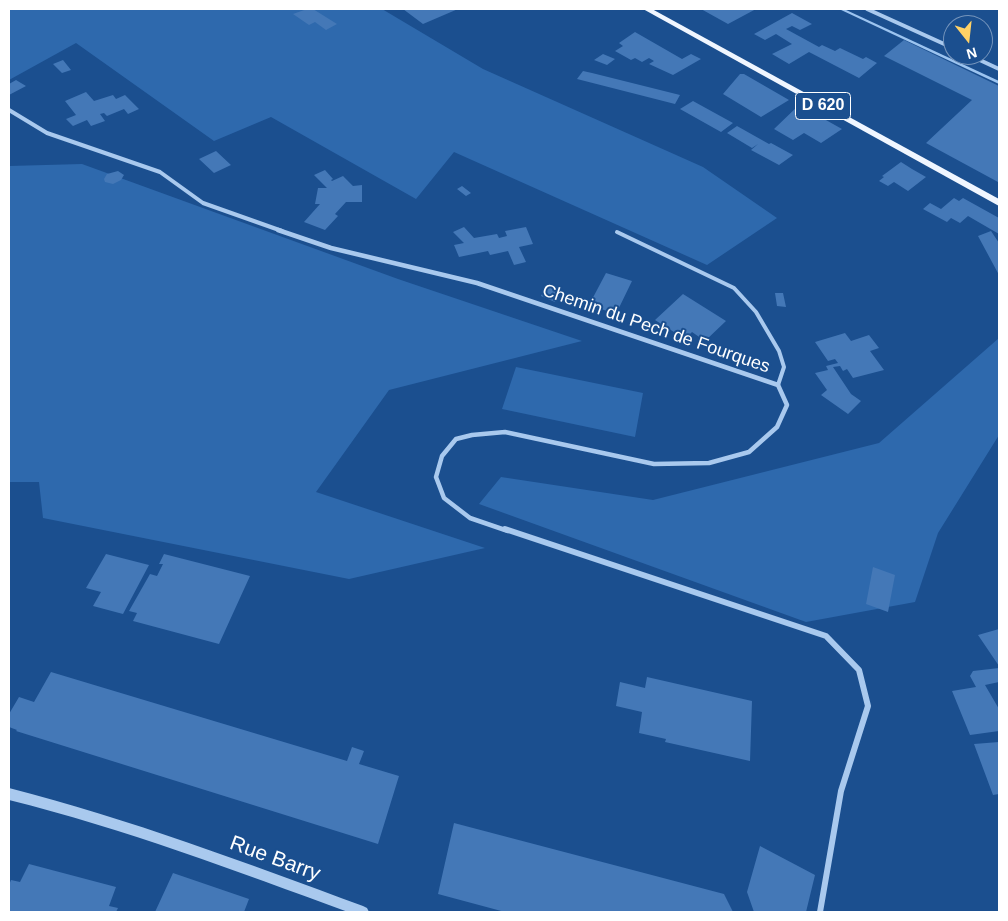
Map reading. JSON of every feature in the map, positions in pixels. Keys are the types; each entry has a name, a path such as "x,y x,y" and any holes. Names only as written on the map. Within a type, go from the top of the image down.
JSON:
{"main road":[{"name":"D 620","path":"647,9 999,203"}],"street":[{"path":"867,9 943,43"},
{"name":"Chemin du Pech de Fourques","path":"9,110 47,133 160,172 203,203 331,248 477,283 778,385 787,404 777,428 749,452 709,462 654,464 505,432 472,435 456,439 442,456 436,477 444,498 470,518 826,636 846,655 859,670 868,706 840,791 820,912"},
{"name":"Rue Barry","path":"9,794 174,843 362,912"}],"lane":[{"path":"617,232 710,274 734,288 756,312 780,351 784,367 778,385"}],"shaded area":[{"path":"9,9 382,9 483,69 703,167 777,218 707,265 454,152 416,199 271,117 214,141 76,43 9,80"},
{"path":"82,164 398,279 582,341 389,390 316,492 485,548 349,579 43,518 39,482 9,482 9,166"},
{"path":"999,338 999,435 938,533 915,602 806,622 479,504 501,477 653,500 879,443"},
{"path":"516,367 643,393 635,437 502,409"}],"building":[{"path":"313,9 337,24 326,30 315,22 309,25 293,14"},
{"path":"403,9 458,9 423,24"},
{"path":"701,9 756,9 728,24"},
{"path":"792,13 812,24 800,30 792,26 786,29 819,47 822,45 835,51 840,48 863,59 866,57 877,63 859,78 809,52 789,64 772,54 792,44 776,34 765,40 754,34"},
{"path":"635,32 682,59 691,54 701,59 673,75 649,64 654,61 649,58 642,62 635,58 631,60 615,51 623,46 619,43"},
{"path":"904,40 943,59 943,65 956,65 999,86 998,182 926,143 972,100 884,56"},
{"path":"603,54 615,59 607,65 594,60"},
{"path":"63,60 71,70 62,73 53,64"},
{"path":"583,71 680,95 675,104 577,79"},
{"path":"740,74 744,74 789,100 761,117 723,94"},
{"path":"16,80 26,86 9,95 9,84"},
{"path":"86,92 94,101 113,95 116,99 125,95 139,109 128,114 124,109 107,116 104,113 100,114 105,121 91,126 87,120 73,126 66,119 76,115 65,101"},
{"path":"693,101 733,123 721,132 680,109"},
{"path":"799,105 842,129 821,143 804,133 793,140 774,129"},
{"path":"737,126 793,155 779,165 751,150 758,144 752,148 727,133"},
{"path":"216,151 231,165 214,173 199,159"},
{"path":"901,162 926,177 908,191 894,182 888,186 879,181 884,177 882,176"},
{"path":"325,170 333,179 332,181 343,176 353,186 362,185 362,202 346,202 335,214 338,216 325,230 304,222 320,204 315,204 318,188 327,188 314,175"},
{"path":"118,171 124,175 121,180 113,184 105,182 104,179 107,174"},
{"path":"462,186 471,193 466,196 457,189"},
{"path":"954,198 959,201 963,198 999,218 999,234 968,216 960,223 951,218 947,222 923,209 930,203 941,209"},
{"path":"464,227 474,238 497,234 499,238 507,236 505,231 526,227 533,244 519,247 526,262 514,265 508,251 490,255 488,251 459,257 454,245 464,243 453,232"},
{"path":"991,231 999,243 999,275 978,236"},
{"path":"606,273 632,281 616,314 589,305"},
{"path":"546,286 560,289 555,302 541,296"},
{"path":"775,293 783,293 786,307 777,306"},
{"path":"683,294 726,321 705,341 692,332 685,339 655,320"},
{"path":"845,333 851,341 869,335 879,348 870,351 884,370 853,378 847,369 843,371 840,366 833,367 851,394 861,401 848,414 821,395 827,390 815,373 828,370 826,366 838,363 835,359 828,361 815,342"},
{"path":"106,554 149,565 123,614 93,606 101,592 86,588"},
{"path":"164,554 250,576 219,644 133,621 137,613 129,611 150,574 157,576 163,564 159,564"},
{"path":"873,567 895,575 888,612 866,604"},
{"path":"999,629 999,666 978,635"},
{"path":"999,668 999,682 985,685 999,709 999,731 970,735 952,691 976,687 970,676 973,671"},
{"path":"51,672 347,761 352,747 364,751 359,764 399,776 378,844 16,731 9,727 9,714 19,697 34,702"},
{"path":"647,677 752,701 750,761 665,742 666,739 639,733 642,712 616,706 620,682 645,688"},
{"path":"999,742 999,794 993,795 974,744"},
{"path":"454,823 724,894 733,912 505,912 438,894"},
{"path":"760,846 815,875 806,912 754,912 747,892"},
{"path":"29,864 116,887 109,906 118,908 116,912 9,912 9,885 11,880 20,882"},
{"path":"173,873 249,899 244,912 155,912"}],"waterway":[{"path":"841,9 999,83"}]}
